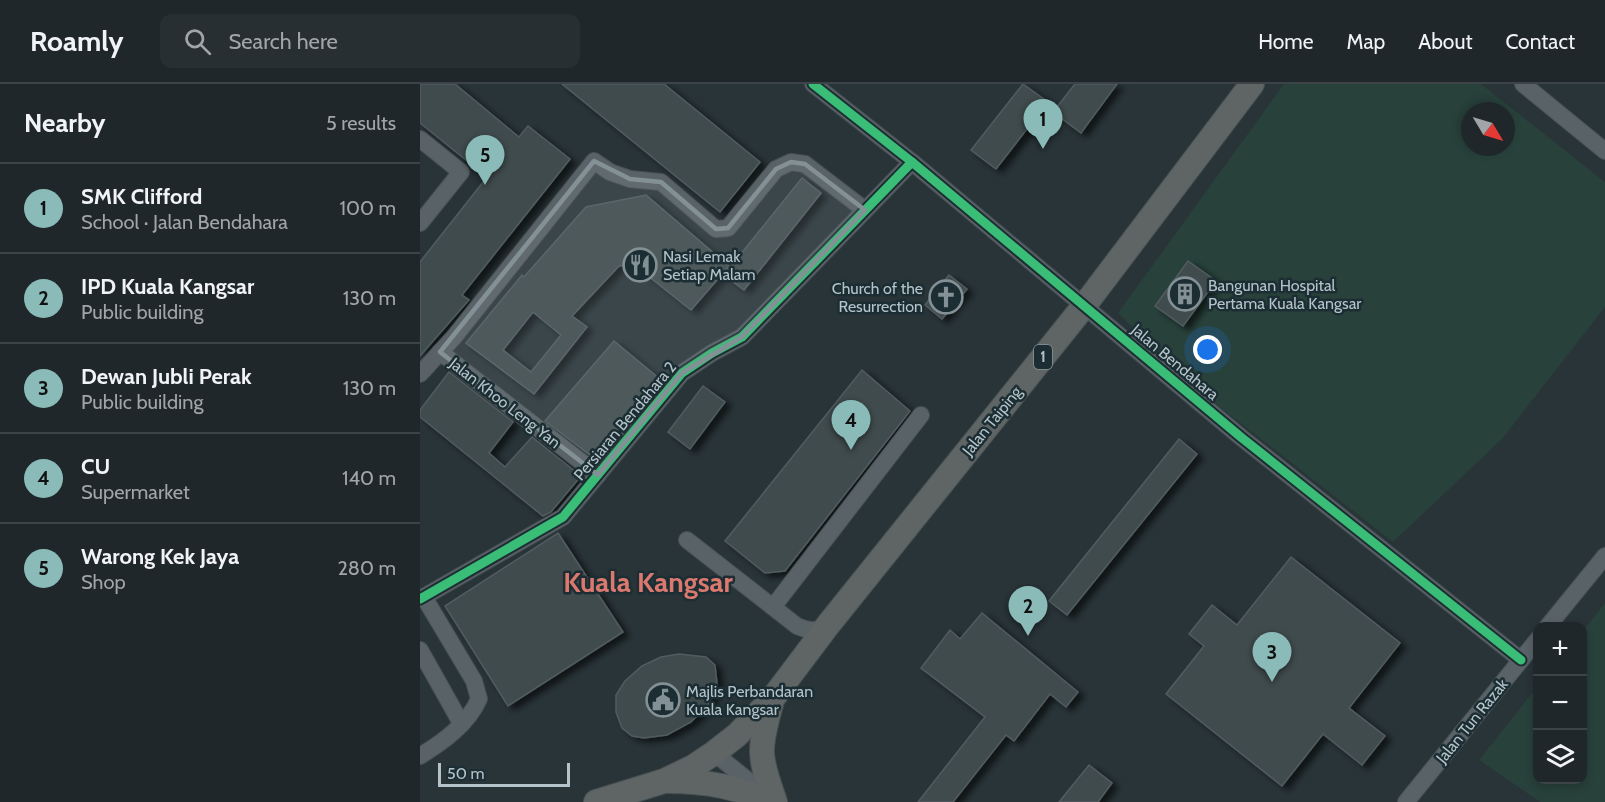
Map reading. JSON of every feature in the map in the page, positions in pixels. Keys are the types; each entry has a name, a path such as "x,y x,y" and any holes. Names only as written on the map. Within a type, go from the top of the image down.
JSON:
{"highway":[{"name":"Jalan Taiping","path":"773,698 828,625 1084,306 1252,84"},
{"name":"1","path":"596,802 664,781 714,753 737,735 773,698"},
{"path":"773,698 764,730 762,752 764,769 774,802"},
{"path":"664,781 719,784 774,802"}],"street":[{"name":"Jalan Bendahara","path":"813,84 912,162 1322,502 1521,660"},
{"path":"1523,84 1605,151"},
{"path":"420,139 461,172 420,223"},
{"path":"420,374 454,337 594,161 610,172 661,182 716,229 728,228 776,169 791,162 805,165 865,210"},
{"name":"Persiaran Bendahara 2","path":"422,598 563,517 682,373 741,337 912,162"},
{"name":"Jalan Khoo Leng Yan","path":"440,352 598,475"},
{"path":"773,607 921,416"},
{"path":"687,540 797,626 810,631 828,625"},
{"path":"1552,622 1605,556"},
{"path":"420,756 470,717 479,699 474,681 422,598"},
{"path":"797,626 803,641 800,661"},
{"name":"Jalan Tun Razak","path":"1406,802 1533,645"},
{"path":"420,650 461,723"},
{"path":"714,753 774,802"}],"highlighted area":[{"path":"594,161 630,179 661,182 716,229 728,228 776,169 791,162 805,164 865,210 742,337 682,373 598,475 440,352"}],"green space":[{"path":"1284,84 1481,84 1504,102 1461,102 1461,156 1515,156 1515,111 1605,182 1605,307 1502,439 1393,542 1175,372 1118,313"},
{"path":"1605,603 1605,802 1540,802 1479,760 1533,692 1533,784 1587,784 1587,626"}],"building":[{"path":"420,84 455,84 519,137 528,126 570,159 462,295 469,300 420,356 420,262 487,177 420,123"},
{"path":"562,84 664,84 760,162 720,212"},
{"path":"1023,84 1048,102 996,169 971,150"},
{"path":"1075,84 1117,84 1081,133 1053,112"},
{"path":"802,178 821,193 744,290 724,275"},
{"path":"646,195 729,266 691,310 633,264 619,266 572,316 587,327 534,394 466,343 522,275 524,277 586,207","holes":["533,312 561,335 531,372 503,350"]},
{"name":"Bangunan Hospital Pertama Kuala Kangsar","path":"1188,261 1216,281 1183,326 1155,306"},
{"name":"Church of the Resurrection","path":"949,275 967,289 942,319 925,305"},
{"path":"614,341 660,379 594,458 545,421"},
{"path":"862,370 910,411 785,571 765,573 725,541"},
{"path":"449,372 513,422 489,453 505,467 532,437 581,476 551,512 543,516 420,417 420,410"},
{"path":"703,386 725,402 690,449 668,432"},
{"path":"1179,439 1197,454 1067,615 1049,601"},
{"path":"558,533 623,632 508,706 445,606"},
{"path":"1291,557 1400,643 1349,708 1385,736 1362,765 1323,734 1282,786 1166,694 1204,646 1189,634 1212,605 1237,625"},
{"path":"982,613 1078,692 1066,707 1050,694 1014,741 1006,735 953,802 918,802 985,717 921,668 950,630 960,639"},
{"name":"Majlis Perbandaran Kuala Kangsar","path":"679,654 706,657 715,665 717,684 708,705 691,722 667,735 644,738 632,736 622,728 616,712 616,695 625,681 642,666 661,657"},
{"path":"1089,765 1112,783 1098,802 1059,802"}],"cycle path":[{"path":"813,84 912,162 1242,438 1521,660"},
{"path":"420,599 563,517 682,373 742,337 912,162"}],"place":[{"name":"SMK Clifford","path":"1043,149"},
{"name":"Warong Kek Jaya","path":"485,185"},
{"name":"Nasi Lemak Setiap Malam","path":"640,265"},
{"name":"Bangunan Hospital Pertama Kuala Kangsar","path":"1185,294"},
{"name":"Church of the Resurrection","path":"946,297"},
{"name":"CU","path":"851,450"},
{"name":"IPD Kuala Kangsar","path":"1028,636"},
{"name":"Dewan Jubli Perak","path":"1272,682"},
{"name":"Majlis Perbandaran Kuala Kangsar","path":"663,700"}],"district":[{"name":"Kuala Kangsar","path":"648,582"}]}
